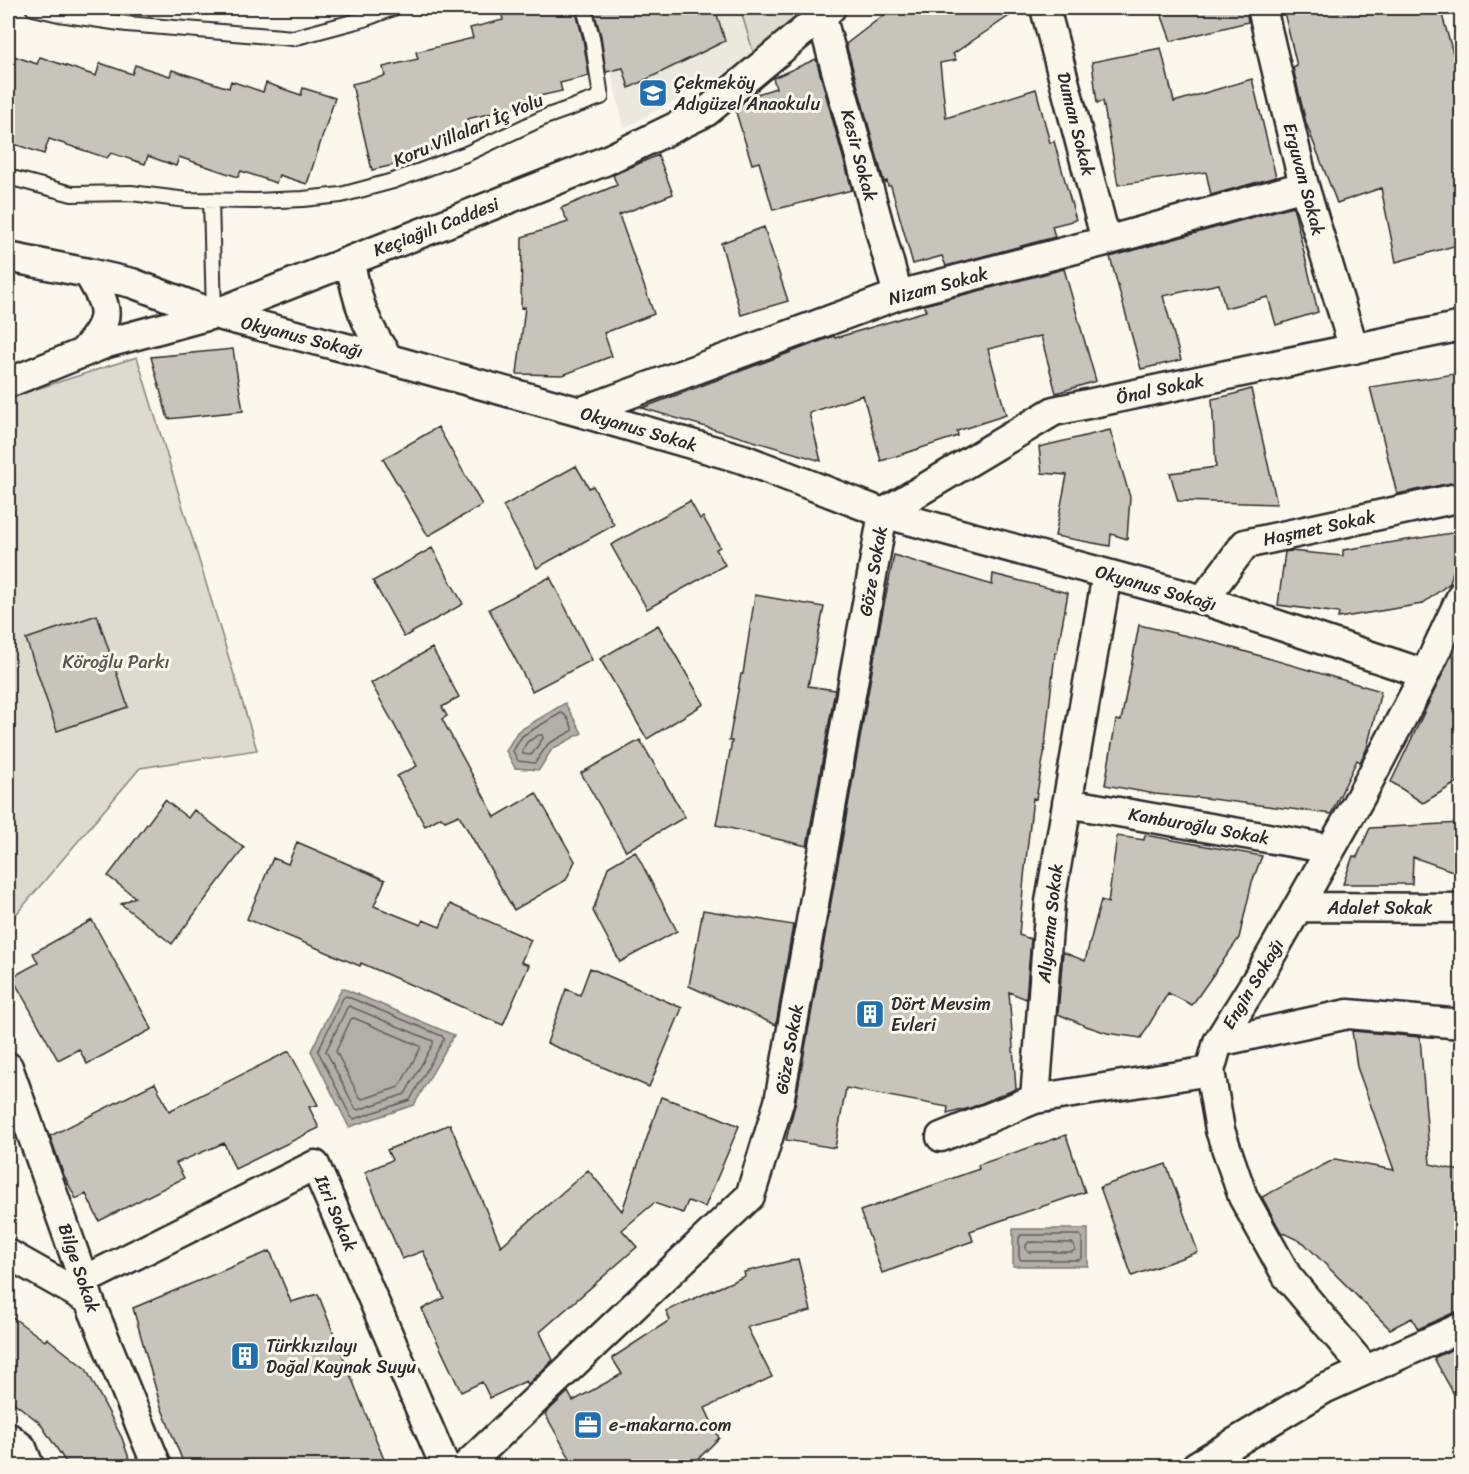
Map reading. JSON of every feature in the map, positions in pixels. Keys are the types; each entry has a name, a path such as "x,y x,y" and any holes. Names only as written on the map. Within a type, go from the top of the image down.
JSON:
{"street":[{"name":"Duman Sokak","path":"1045,8 1106,241"},
{"name":"Erguvan Sokak","path":"1262,8 1304,186 1354,349"},
{"name":"Keçiağılı Caddesi","path":"8,383 107,342 214,314 604,161 706,112 826,11"},
{"name":"Kesir Sokak","path":"826,11 898,295"},
{"name":"Nizam Sokak","path":"580,412 898,295 1304,186"},
{"name":"Okyanus Sokağı","path":"8,257 132,283 214,314 389,359"},
{"path":"350,261 363,315 374,338 389,359"},
{"path":"83,352 94,340 103,324 105,308 88,273"},
{"name":"Önal Sokak","path":"883,513 1054,411 1461,326"},
{"name":"Okyanus Sokak","path":"389,359 743,459 883,513"},
{"name":"Haşmet Sokak","path":"1203,600 1245,544 1461,496"},
{"name":"Okyanus Sokağı","path":"883,513 1203,600 1425,674"},
{"name":"Göze Sokak","path":"466,1467 750,1196 779,1102 883,513"},
{"name":"Alyazma Sokak","path":"1035,1100 1050,902 1107,574"},
{"name":"Engin Sokağı","path":"1366,1370 1287,1276 1243,1197 1220,1130 1210,1071 1218,1042 1259,976 1362,794 1425,674 1461,595"},
{"name":"Kanburoğlu Sokak","path":"1067,802 1331,849"},
{"name":"Adalet Sokak","path":"1298,908 1461,908"},
{"path":"1218,1042 1348,1014 1461,1024"},
{"name":"Bilge Sokak","path":"8,1067 86,1290 157,1467"},
{"path":"941,1137 1035,1100 1210,1071"},
{"name":"Itri Sokak","path":"86,1290 315,1165 445,1467"},
{"path":"8,1254 86,1290"},
{"path":"1196,1467 1324,1389 1461,1327"},
{"path":"8,1437 22,1448 29,1467"}],"lane":[{"path":"33,8 127,24 293,38 364,19 393,8"},
{"name":"Koru Villaları İç Yolu","path":"8,177 72,194 131,193 187,200 255,201 341,195 393,181 466,154 545,117 601,97 592,37 584,8"},
{"path":"211,200 214,314"}],"shaded area":[{"name":"Çekmeköy Adıgüzel Anaokulu","path":"596,8 740,8 755,58 624,128"}],"green space":[{"path":"740,8 814,8 755,58"},
{"name":"Köroğlu Parkı","path":"137,357 257,750 140,768 8,924 8,398"}],"water":[{"path":"565,703 582,733 552,749 539,770 515,768 506,751 517,732"},
{"path":"342,988 454,1035 414,1105 349,1127 311,1051"},
{"path":"1013,1229 1088,1229 1088,1266 1013,1266"}],"building":[{"path":"517,8 575,8 589,76 560,83 562,91 526,99 526,105 467,119 470,132 441,139 443,147 408,155 407,162 372,170 352,84 385,76 383,67 418,59 416,52 473,38 470,28 503,20 501,11"},
{"path":"593,8 715,8 725,41 629,88 623,68 606,72 601,36"},
{"path":"893,8 1021,8 953,54 956,60 940,63 946,118 1036,89 1050,143 1054,141 1076,220 1052,226 1055,237 946,266 942,256 913,264 891,186 888,186 887,181 884,182 846,44"},
{"path":"1159,8 1246,8 1248,22 1171,41"},
{"path":"1283,8 1440,8 1461,81 1461,244 1396,262 1381,188 1337,203 1306,123 1293,68 1297,66"},
{"path":"1161,48 1174,102 1252,79 1276,177 1211,195 1206,172 1118,185 1103,101 1097,103 1092,62"},
{"path":"8,54 37,64 40,57 96,76 100,63 132,74 135,65 170,76 172,70 229,88 231,81 263,92 266,83 301,95 303,88 335,98 307,184 279,175 276,183 241,171 238,177 179,157 176,166 148,156 145,164 111,153 107,158 49,139 44,154 8,142"},
{"path":"816,59 852,190 773,210 759,162 752,164 735,109 751,96 776,88 773,78"},
{"path":"658,155 673,194 619,215 654,314 604,333 612,356 563,375 517,374 525,307 521,308 522,237 568,222 561,208 617,185 613,175"},
{"path":"1293,206 1318,312 1276,325 1268,297 1225,308 1219,284 1163,296 1181,360 1141,369 1110,257"},
{"path":"764,227 788,301 741,315 721,243"},
{"path":"1064,269 1096,381 1056,393 1041,336 988,349 1006,415 957,431 958,436 881,461 863,395 809,413 821,461 642,408 834,336 835,338 926,311 924,305"},
{"path":"233,349 243,411 168,419 151,357"},
{"path":"1461,373 1461,481 1397,494 1370,387"},
{"path":"1251,389 1277,504 1178,501 1170,473 1216,467 1212,399"},
{"path":"438,427 482,505 428,536 383,459"},
{"path":"1110,430 1130,497 1127,539 1111,534 1110,546 1055,536 1067,475 1042,473 1039,447"},
{"path":"576,466 589,488 593,486 614,525 537,568 503,506"},
{"path":"690,501 700,519 703,517 720,547 716,549 725,565 647,609 611,545"},
{"path":"1458,532 1459,548 1450,583 1422,604 1338,618 1339,613 1278,605 1285,552 1343,556 1343,550"},
{"path":"432,548 463,604 404,637 373,581"},
{"path":"894,555 992,585 993,574 1068,593 1057,653 1055,653 1044,754 1036,799 1033,798 1024,877 1019,935 1031,939 1026,999 1009,992 1016,1089 970,1108 947,1114 948,1107 846,1088 835,1148 786,1140 795,1105"},
{"path":"550,577 592,660 532,691 489,609"},
{"path":"755,595 824,607 808,686 835,690 807,846 716,825"},
{"path":"97,615 128,707 57,731 26,639"},
{"path":"658,625 704,704 647,739 600,659"},
{"path":"1139,625 1209,641 1381,691 1367,748 1360,762 1357,760 1331,814 1155,794 1105,785 1116,720 1121,721"},
{"path":"1461,635 1461,780 1423,803 1391,782"},
{"path":"432,648 459,697 442,707 447,716 442,719 495,817 536,793 575,861 566,880 514,910 459,815 445,821 441,817 425,826 397,776 417,766 371,683"},
{"path":"640,740 685,817 626,851 581,773"},
{"path":"165,800 188,818 194,810 244,848 172,944 121,904 135,897 108,876"},
{"path":"1461,823 1461,874 1413,857 1412,884 1343,884 1353,856 1357,857 1370,828"},
{"path":"1145,835 1262,856 1252,882 1239,938 1192,1005 1168,993 1141,1038 1107,1033 1058,1014 1063,952 1085,961 1101,900 1108,903 1117,836 1144,840"},
{"path":"297,842 385,880 374,906 421,925 423,920 440,927 450,904 531,940 521,962 529,965 503,1025 361,963 360,966 247,919 273,858 288,864"},
{"path":"635,851 677,931 620,962 593,911 608,867"},
{"path":"703,910 793,925 776,1025 689,986"},
{"path":"92,920 152,1029 87,1064 79,1049 58,1060 12,977 38,963 33,953"},
{"path":"590,968 682,1008 649,1087 547,1043 566,989 580,995"},
{"path":"1352,1031 1420,1037 1430,1164 1461,1171 1461,1311 1418,1329 1412,1318 1390,1329 1304,1243 1281,1232 1262,1197 1335,1159 1394,1170 1357,1067"},
{"path":"289,1051 318,1105 309,1107 319,1128 235,1169 224,1143 176,1163 184,1178 99,1221 86,1194 76,1199 63,1173 50,1136 155,1083 169,1111"},
{"path":"661,1097 739,1126 705,1207 688,1201 683,1213 654,1203 622,1230 637,1247 540,1332 553,1360 528,1384 526,1381 490,1398 482,1382 461,1392 422,1309 444,1298 423,1251 402,1259 365,1172 392,1160 387,1150 450,1124 501,1246 588,1170 622,1211"},
{"path":"1066,1135 1085,1192 970,1231 973,1241 882,1273 860,1211 979,1169 978,1165"},
{"path":"1166,1164 1198,1252 1132,1276 1100,1187"},
{"name":"Türkkızılayı Doğal Kaynak Suyu","path":"270,1251 291,1302 318,1294 387,1467 185,1467 160,1404 133,1308"},
{"path":"798,1259 811,1311 747,1327 772,1377 705,1408 719,1438 690,1467 575,1467 545,1414 568,1392 573,1401 622,1374 612,1358 670,1320 666,1311 745,1276 744,1272"},
{"path":"8,1314 45,1341 47,1338 86,1369 122,1438 132,1467 69,1467 40,1423 8,1398"},
{"path":"1461,1345 1461,1407 1434,1358"}],"place":[{"name":"Çekmeköy Adıgüzel Anaokulu","path":"653,93"},
{"name":"Dört Mevsim Evleri","path":"870,1014"},
{"name":"Türkkızılayı Doğal Kaynak Suyu","path":"245,1356"},
{"name":"e-makarna.com","path":"588,1425"}]}
